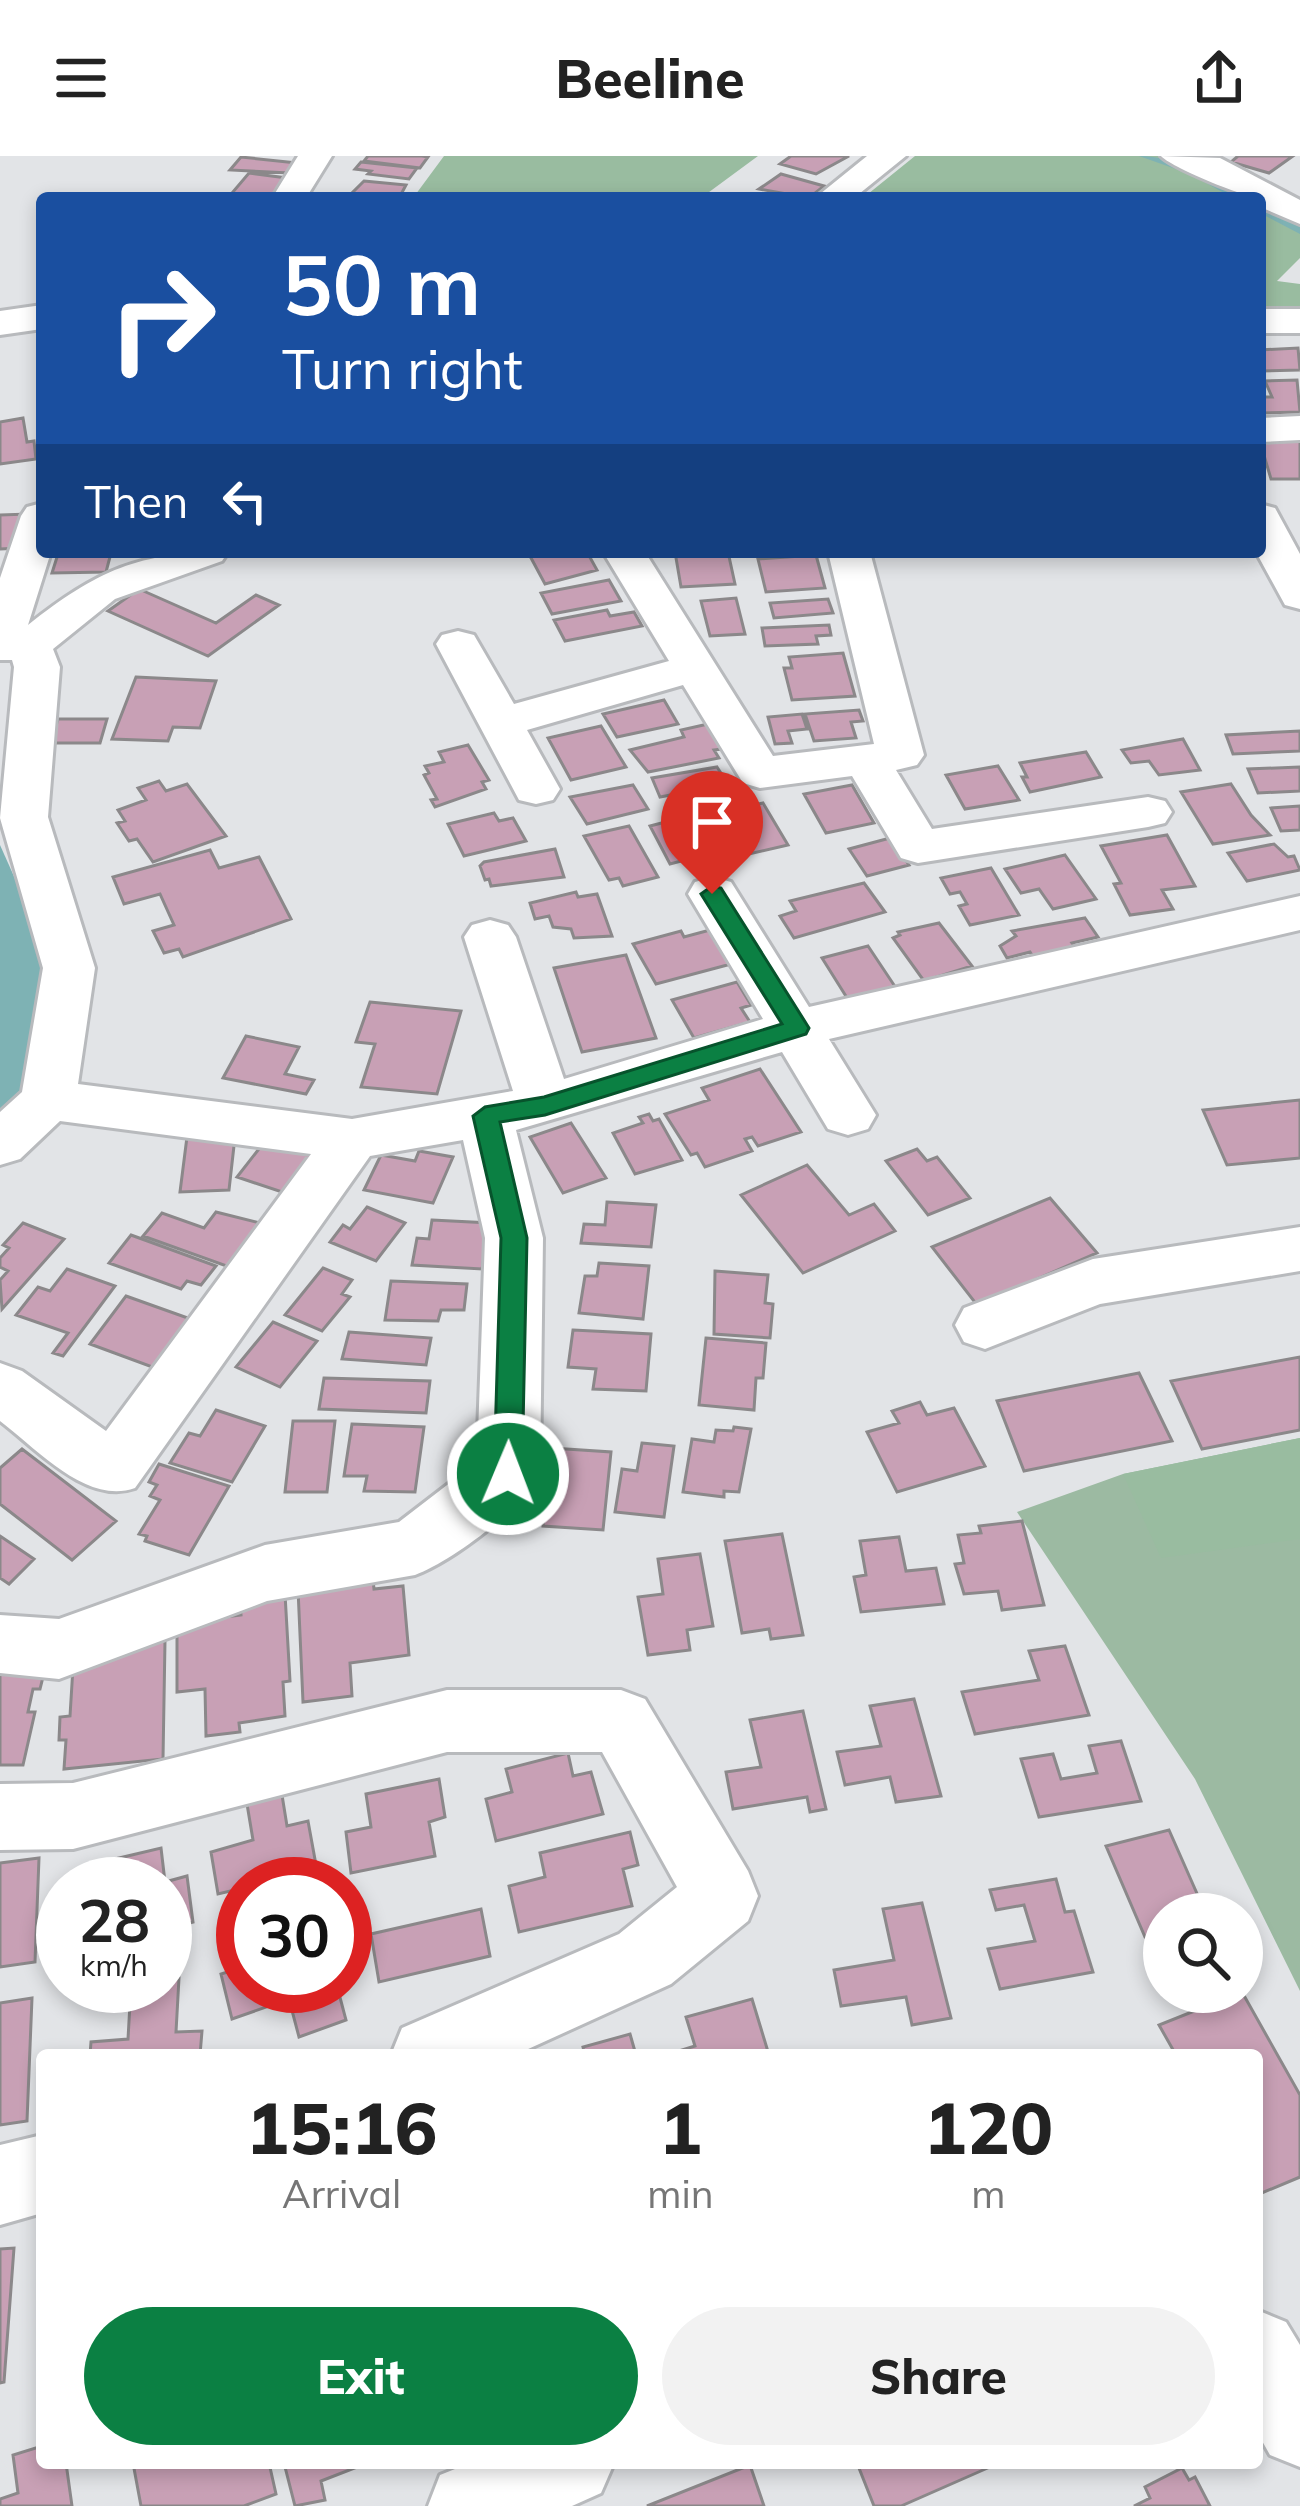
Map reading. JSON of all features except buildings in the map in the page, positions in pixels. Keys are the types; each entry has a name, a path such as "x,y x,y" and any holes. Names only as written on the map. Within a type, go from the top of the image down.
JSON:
{"street":[{"path":"293,192 315,156"},
{"path":"840,192 889,156"},
{"path":"1178,156 1208,165 1259,192"},
{"path":"1266,196 1300,214"},
{"path":"0,323 36,318"},
{"path":"1266,321 1300,322"},
{"path":"1266,430 1300,428"},
{"path":"0,503 36,497"},
{"path":"0,1145 48,1100 69,968 24,817 37,667 3,634 36,534"},
{"path":"1278,536 1300,596"},
{"path":"15,647 100,590 190,558"},
{"path":"628,558 760,773 900,755 851,558"},
{"path":"458,644 536,789"},
{"path":"503,722 697,667"},
{"path":"866,759 918,847 1148,812"},
{"path":"712,894 848,1115"},
{"path":"48,1100 352,1139 515,1111 797,1028 1300,914"},
{"path":"0,1644 59,1649 265,1574 415,1547 508,1474 515,1111 490,937"},
{"path":"0,1388 113,1470 352,1139"},
{"path":"986,1325 1093,1282 1300,1249"},
{"path":"0,1817 73,1816 447,1721 621,1721 722,1896 644,1959 442,2049"},
{"path":"0,2185 36,2176"},
{"path":"1263,2361 1300,2425"},
{"path":"471,2506 558,2469"}],"green space":[{"path":"444,156 758,156 709,192 417,192"},
{"path":"915,156 1161,156 1200,169 1242,192 870,192"},
{"path":"1266,205 1300,222 1300,258 1277,281 1300,284 1300,313 1266,312"},
{"path":"1300,1438 1300,1991 1263,1916 1263,1893 1251,1893 1195,1779 1017,1512 1123,1474"},
{"path":"1300,1438 1300,1539 1161,1558 1123,1474"}],"water":[{"path":"0,845 33,919 49,1020 28,1093 0,1119"}],"waterway":[{"path":"1144,156 1193,172 1229,192"},
{"path":"1266,212 1300,231"}],"route":[{"path":"508,1474 514,1238 485,1116 545,1106 797,1028 712,894"}]}
